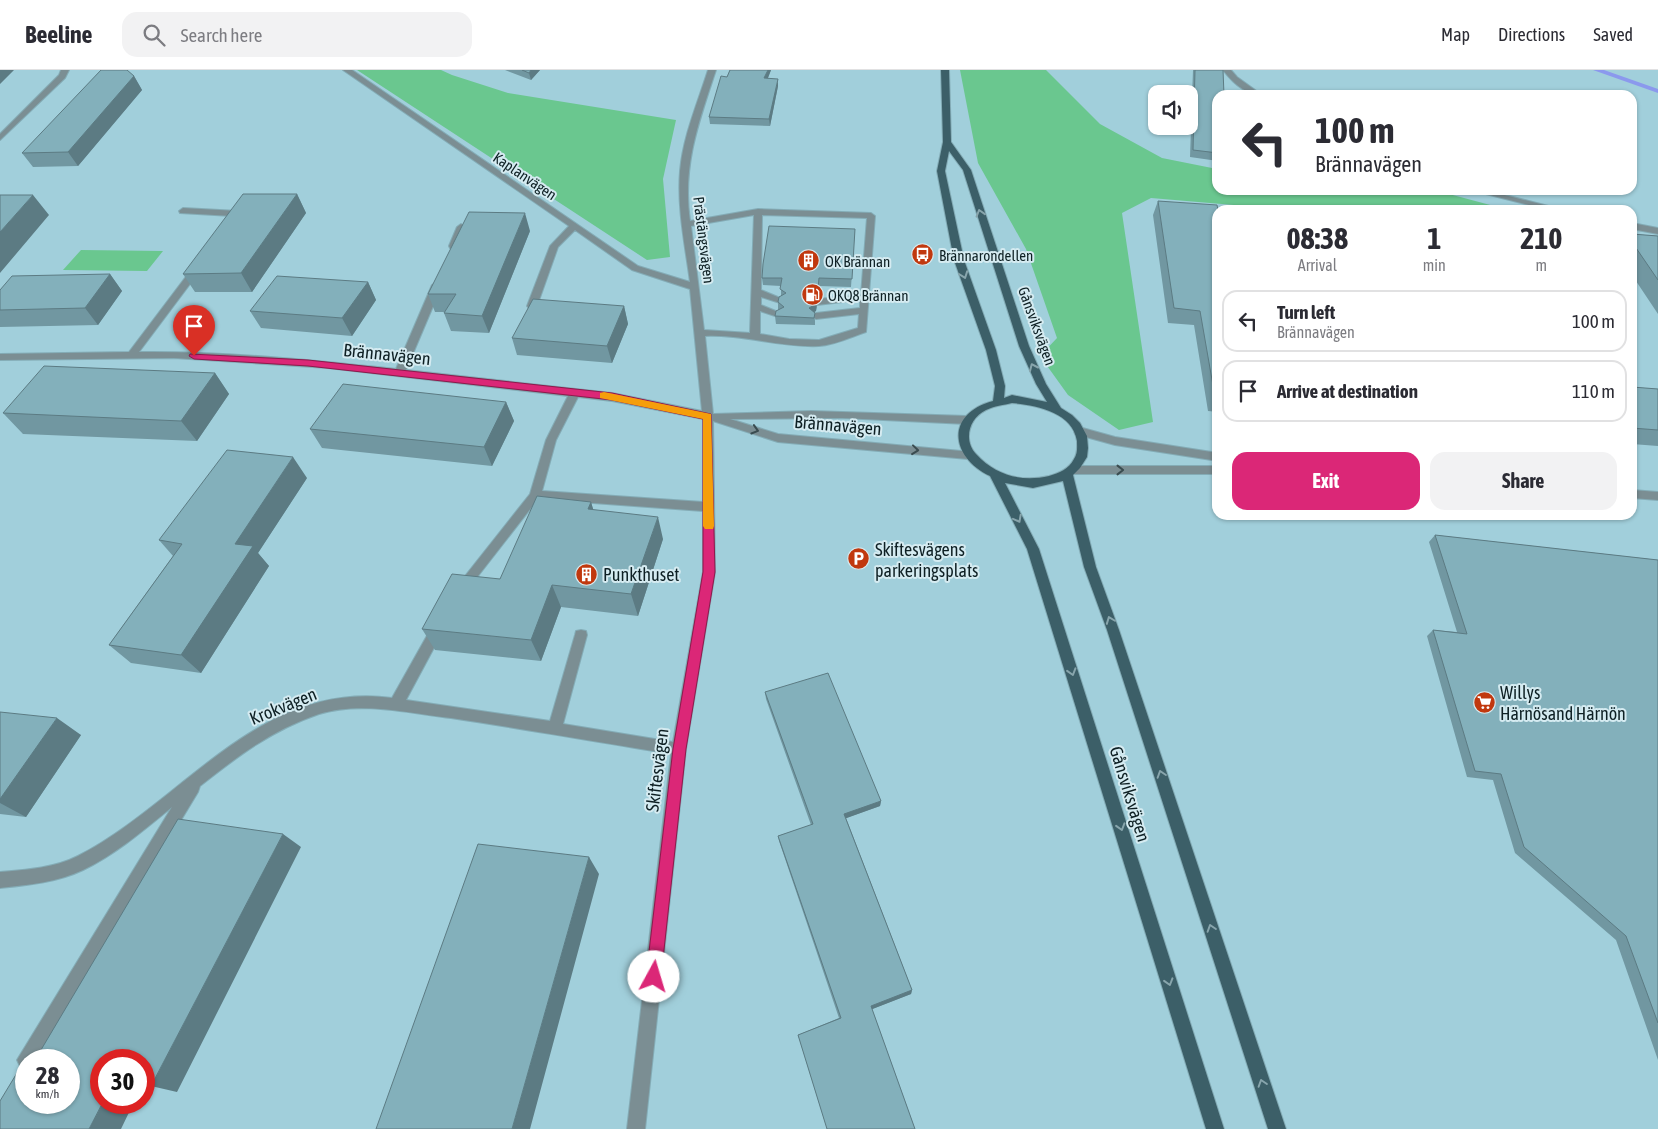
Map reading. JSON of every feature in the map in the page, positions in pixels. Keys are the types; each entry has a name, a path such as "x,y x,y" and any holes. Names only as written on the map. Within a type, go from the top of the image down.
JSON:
{"main road":[{"path":"944,70 947,142 941,171 959,260 991,350 1000,386 998,401"},
{"name":"Gånsviksvägen","path":"947,142 966,170 1024,346 1041,384 1056,409"},
{"path":"1028,400 1056,409 1070,419 1079,431 1083,441 1083,452 1079,462 1069,472 1051,481 1033,484 1014,482 995,476 980,467 968,455 963,431 967,420 985,405 998,401 1028,400"},
{"name":"Gånsviksvägen","path":"1069,472 1090,567 1114,630 1277,1129"},
{"name":"Gånsviksvägen","path":"995,476 1033,549 1215,1129"}],"street":[{"path":"0,138 62,76 65,70"},
{"name":"Kaplanvägen","path":"347,70 635,268 695,287"},
{"name":"Prästängsvägen","path":"708,416 695,287 683,203 684,169 689,140 712,70"},
{"path":"1227,70 1234,79 1250,90"},
{"path":"1496,195 1538,205"},
{"path":"183,211 238,214 226,230"},
{"path":"755,338 758,212"},
{"path":"686,224 758,212 871,216 863,330 819,343 755,338 715,331 700,333"},
{"path":"532,306 554,246 574,226"},
{"path":"450,254 461,227"},
{"path":"1637,227 1658,231"},
{"path":"130,356 202,261"},
{"path":"400,373 442,272"},
{"path":"756,292 780,300"},
{"path":"817,302 865,297"},
{"path":"755,306 778,314"},
{"path":"816,316 864,311"},
{"name":"Brännavägen","path":"0,357 174,355 308,363 612,397 708,416 778,438 968,455"},
{"path":"454,599 535,495 551,440 575,392"},
{"name":"Brännavägen","path":"708,416 783,413 891,415 967,420"},
{"name":"Skiftesvägen","path":"636,1129 679,749 709,572 708,416"},
{"path":"1079,431 1116,440 1212,457"},
{"path":"1069,472 1212,470"},
{"path":"1637,494 1658,496"},
{"path":"535,495 708,507"},
{"path":"396,705 445,616"},
{"path":"555,728 581,635"},
{"name":"Krokvägen","path":"0,880 36,876 79,864 116,843 244,743 274,726 320,708 353,702 396,705 555,728 679,749"},
{"path":"33,1049 198,779"}],"green space":[{"path":"357,70 441,70 508,93 676,120 663,179 670,257 647,260"},
{"path":"960,70 1046,70 1100,124 1162,158 1212,168 1212,195 1453,195 1490,205 1233,205 1151,198 1122,213 1153,422 1119,430 1068,395 1040,356 1057,338 1026,249 978,163"},
{"path":"81,250 163,251 147,271 63,270"}],"building":[{"path":"101,70 127,70 134,76 68,152 22,153"},
{"path":"730,70 768,70 764,78 778,79 769,119 709,117 721,76 727,77"},
{"path":"1195,70 1223,70 1224,90 1212,90 1212,152 1193,150 1193,135 1198,135 1198,85 1195,85"},
{"path":"243,194 297,194 241,273 183,274"},
{"path":"0,195 33,195 0,232"},
{"path":"1158,201 1217,205 1212,205 1212,380 1200,311 1174,308"},
{"path":"469,212 525,213 482,316 444,313 456,294 428,294"},
{"name":"OK Brännan","path":"769,226 855,229 852,279 819,278 818,289 810,294 817,299 816,304 809,308 815,313 814,318 775,316 776,311 784,307 778,302 779,297 786,293 780,289 782,278 762,278"},
{"path":"1637,234 1658,236 1658,280 1637,249"},
{"path":"110,274 85,308 0,310 0,290 12,276"},
{"path":"277,276 368,282 342,318 250,311"},
{"path":"533,299 624,306 607,346 512,338"},
{"path":"44,366 215,373 181,421 3,413"},
{"path":"343,384 506,402 484,447 310,429"},
{"path":"1637,387 1658,389 1658,430 1637,428"},
{"path":"227,450 293,457 235,544 253,546 181,655 109,645 182,544 159,540"},
{"path":"537,496 591,502 588,509 658,517 631,594 552,585 531,640 422,629 452,574 500,579"},
{"path":"1435,535 1658,560 1658,1023 1626,936 1524,847 1501,774 1475,771 1433,630 1467,634"},
{"path":"828,673 881,801 844,814 912,990 871,1006 915,1129 827,1129 798,1035 841,1018 778,836 813,824 765,692"},
{"path":"0,712 57,718 0,799"},
{"path":"178,819 283,834 155,1078 155,1049 90,1049 90,1114 97,1114 89,1129 0,1129 0,1101 15,1076 15,1114 80,1114 80,1049 42,1049"},
{"path":"478,844 589,857 512,1129 376,1129"}],"waterway":[{"path":"1597,70 1658,91"}],"slow traffic":[{"path":"604,396 708,416 709,526"}],"place":[{"name":"Brännarondellen","path":"923,255"},
{"name":"OK Brännan","path":"809,261"},
{"name":"OKQ8 Brännan","path":"812,295"},
{"name":"Skiftesvägens parkeringsplats","path":"859,559"},
{"name":"Punkthuset","path":"587,574"},
{"name":"Willys Härnösand Härnön","path":"1484,702"}],"route":[{"path":"194,356 308,363 612,397 708,416 709,572 679,749 654,977"}]}
